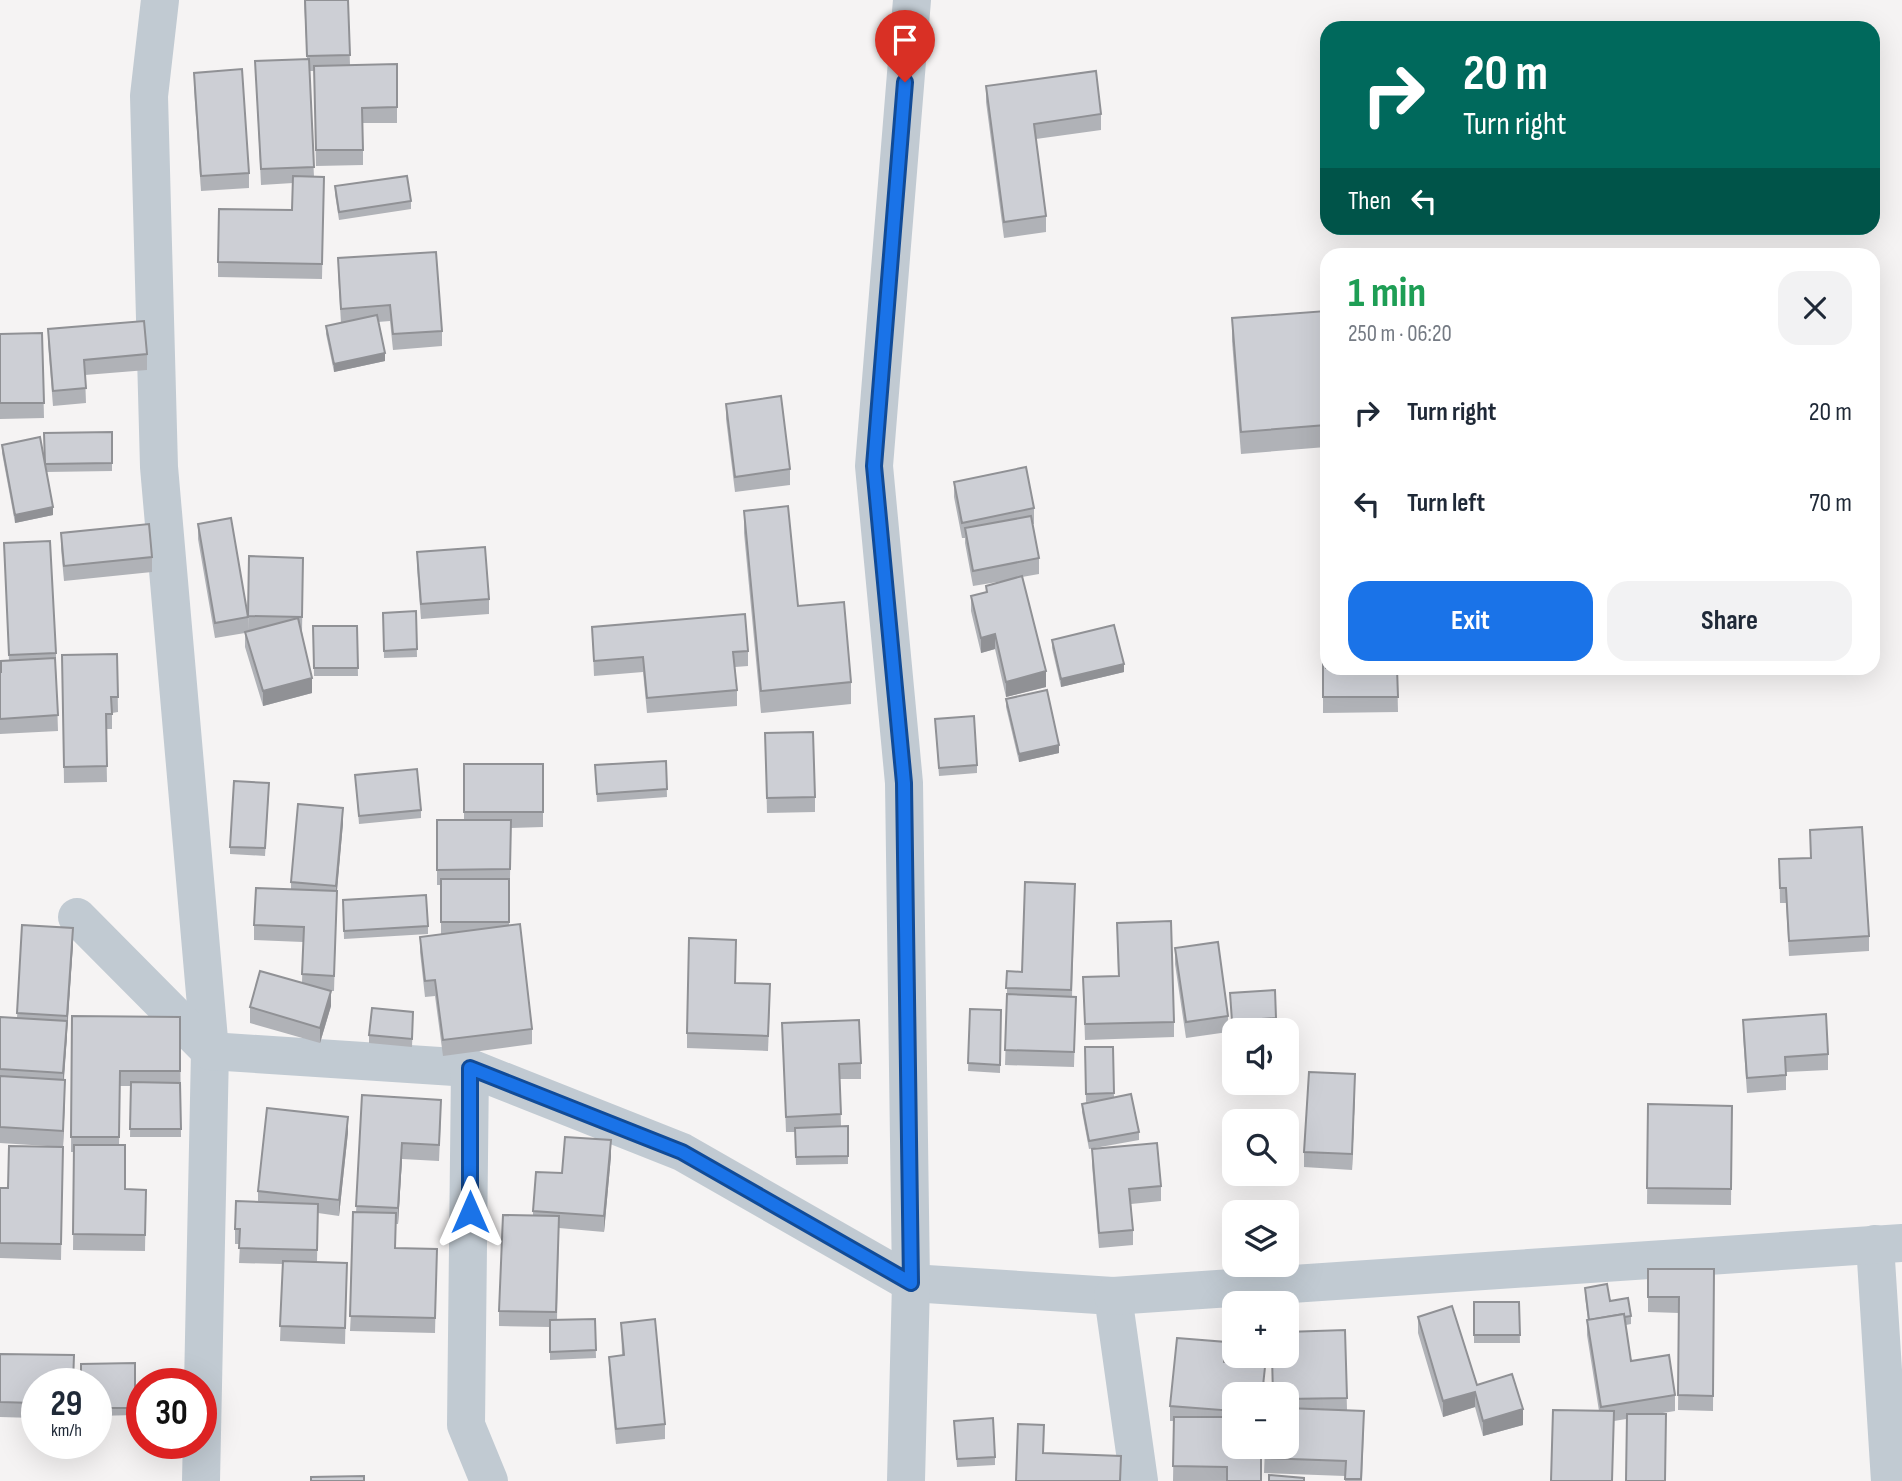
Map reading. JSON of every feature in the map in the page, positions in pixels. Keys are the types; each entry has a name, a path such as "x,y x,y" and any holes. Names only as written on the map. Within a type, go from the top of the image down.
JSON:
{"street":[{"path":"160,0 149,96 159,467 210,1051 201,1481"},
{"path":"906,1481 911,1283 904,783 874,466 912,0"},
{"path":"77,917 210,1051 470,1068 682,1152 911,1283 1113,1296 1889,1243 1890,1481"},
{"path":"470,1068 466,1425 489,1481"},
{"path":"1113,1296 1139,1481"}],"building":[{"path":"305,0 348,0 350,55 307,56"},
{"path":"309,59 314,167 261,169 255,61"},
{"path":"397,64 397,107 362,108 363,150 316,150 314,66"},
{"path":"242,69 249,173 201,176 194,73"},
{"path":"1096,71 1101,114 1034,124 1046,216 1004,222 986,86"},
{"path":"293,176 324,177 322,264 218,262 219,209 292,210"},
{"path":"407,176 411,201 339,212 335,186"},
{"path":"436,252 442,331 393,334 390,305 341,309 338,258"},
{"path":"1320,311 1320,425 1241,432 1232,318"},
{"path":"377,315 385,353 334,364 326,326"},
{"path":"144,321 147,354 84,360 86,388 53,391 48,329"},
{"path":"42,333 44,403 0,403 0,334"},
{"path":"781,396 790,469 735,477 726,404"},
{"path":"112,432 112,463 45,464 44,433"},
{"path":"40,437 53,507 15,515 2,445"},
{"path":"1026,467 1034,508 962,523 954,482"},
{"path":"788,506 798,606 844,602 851,682 761,691 744,511"},
{"path":"1031,516 1039,558 973,571 965,528"},
{"path":"231,518 248,617 215,623 198,524"},
{"path":"149,524 152,557 64,566 61,533"},
{"path":"50,541 56,653 9,655 4,543"},
{"path":"485,547 489,599 421,604 417,552"},
{"path":"249,556 303,558 302,617 248,616"},
{"path":"1022,576 1046,671 1006,682 995,634 981,638 971,596 987,592 986,586"},
{"path":"416,611 417,649 384,651 383,613"},
{"path":"745,614 748,651 733,652 737,690 647,698 643,657 594,661 592,627"},
{"path":"298,618 312,678 263,691 245,632"},
{"path":"1114,625 1124,664 1061,679 1052,640"},
{"path":"313,626 357,626 358,668 314,668"},
{"path":"117,654 118,697 111,697 112,714 106,714 107,766 64,767 62,655"},
{"path":"55,658 58,715 0,719 1,661"},
{"path":"1323,675 1397,675 1398,697 1323,697"},
{"path":"1047,690 1059,745 1019,754 1006,699"},
{"path":"974,716 977,765 939,768 935,719"},
{"path":"813,732 815,797 767,798 765,733"},
{"path":"666,761 667,789 597,794 595,765"},
{"path":"464,764 543,764 543,812 464,812"},
{"path":"417,769 421,810 359,816 355,775"},
{"path":"234,781 269,783 265,848 230,847"},
{"path":"298,804 343,808 336,886 291,882"},
{"path":"437,820 511,820 510,869 437,870"},
{"path":"1862,827 1869,936 1789,941 1786,888 1780,888 1779,859 1811,858 1810,830"},
{"path":"441,879 509,879 509,922 441,922"},
{"path":"1025,882 1075,884 1071,990 1006,988 1007,971 1022,972"},
{"path":"256,888 337,891 334,976 302,974 304,927 254,925"},
{"path":"426,895 428,926 344,931 343,900"},
{"path":"1171,921 1174,1022 1085,1024 1083,977 1119,976 1117,923"},
{"path":"520,924 532,1029 443,1040 435,980 425,981 420,937"},
{"path":"22,925 73,928 67,1016 17,1013"},
{"path":"689,938 736,940 735,983 770,984 768,1036 687,1033"},
{"path":"1218,942 1228,1016 1186,1022 1175,948"},
{"path":"260,971 331,991 320,1028 250,1007"},
{"path":"1275,990 1276,1018 1232,1018 1230,993"},
{"path":"1007,994 1076,997 1074,1052 1005,1050"},
{"path":"372,1008 413,1012 412,1039 369,1035"},
{"path":"970,1009 1001,1010 1000,1065 968,1063"},
{"path":"1826,1014 1828,1054 1785,1057 1786,1075 1747,1078 1743,1020"},
{"path":"72,1016 180,1017 180,1071 120,1071 119,1137 71,1137"},
{"path":"0,1017 67,1021 63,1073 0,1069"},
{"path":"859,1020 861,1063 839,1064 841,1114 786,1117 782,1023"},
{"path":"1085,1047 1113,1047 1114,1093 1086,1094"},
{"path":"1309,1072 1355,1074 1352,1154 1304,1152"},
{"path":"0,1076 65,1080 63,1131 0,1127"},
{"path":"131,1082 180,1083 181,1129 130,1129"},
{"path":"1131,1094 1139,1132 1089,1141 1082,1104"},
{"path":"362,1095 441,1100 439,1145 402,1143 398,1208 356,1206"},
{"path":"1648,1104 1732,1106 1731,1189 1647,1188"},
{"path":"267,1108 348,1117 339,1200 258,1191"},
{"path":"848,1126 848,1156 796,1157 795,1128"},
{"path":"565,1137 611,1140 604,1216 533,1211 536,1172 562,1173"},
{"path":"1157,1143 1161,1186 1129,1189 1133,1230 1099,1233 1092,1149"},
{"path":"74,1145 125,1145 125,1189 146,1190 145,1235 73,1234"},
{"path":"9,1146 63,1147 61,1244 0,1243 0,1188 8,1188"},
{"path":"236,1201 318,1204 317,1250 239,1248 240,1229 235,1229"},
{"path":"353,1212 396,1213 395,1248 437,1249 435,1318 350,1316"},
{"path":"503,1215 559,1216 556,1312 499,1311"},
{"path":"283,1261 347,1263 345,1328 280,1326"},
{"path":"1648,1269 1714,1269 1713,1396 1678,1395 1679,1297 1648,1297"},
{"path":"1607,1284 1610,1301 1628,1298 1631,1316 1624,1317 1624,1314 1589,1320 1585,1288"},
{"path":"1474,1302 1519,1302 1520,1335 1474,1335"},
{"path":"1452,1306 1477,1385 1512,1374 1523,1409 1483,1421 1475,1392 1443,1401 1418,1317"},
{"path":"1624,1314 1631,1361 1669,1355 1675,1395 1601,1407 1587,1320"},
{"path":"595,1319 596,1350 550,1352 550,1320"},
{"path":"655,1319 665,1424 616,1429 609,1357 624,1355 621,1323"},
{"path":"1345,1330 1347,1398 1299,1399 1299,1382 1273,1382 1272,1368 1299,1368 1299,1332"},
{"path":"1177,1338 1222,1342 1222,1368 1265,1368 1263,1382 1222,1382 1222,1410 1170,1406"},
{"path":"0,1354 74,1355 74,1368 21,1368 21,1403 0,1402"},
{"path":"135,1363 135,1368 126,1368 126,1408 112,1408 112,1368 81,1368 81,1364"},
{"path":"1299,1408 1364,1411 1361,1479 1345,1479 1346,1461 1291,1459 1299,1459"},
{"path":"1553,1410 1614,1411 1612,1481 1551,1481"},
{"path":"1627,1414 1666,1414 1665,1481 1626,1481"},
{"path":"1174,1417 1222,1417 1222,1459 1261,1459 1261,1481 1227,1481 1227,1467 1173,1466"},
{"path":"993,1418 995,1457 957,1459 954,1421"},
{"path":"1018,1424 1044,1425 1043,1453 1121,1456 1120,1481 1016,1481"},
{"path":"1269,1475 1304,1478 1304,1481 1269,1481"},
{"path":"364,1476 364,1481 311,1481 311,1477"}],"route":[{"path":"470,1212 470,1068 682,1152 911,1283 904,783 874,466 905,82"}]}
